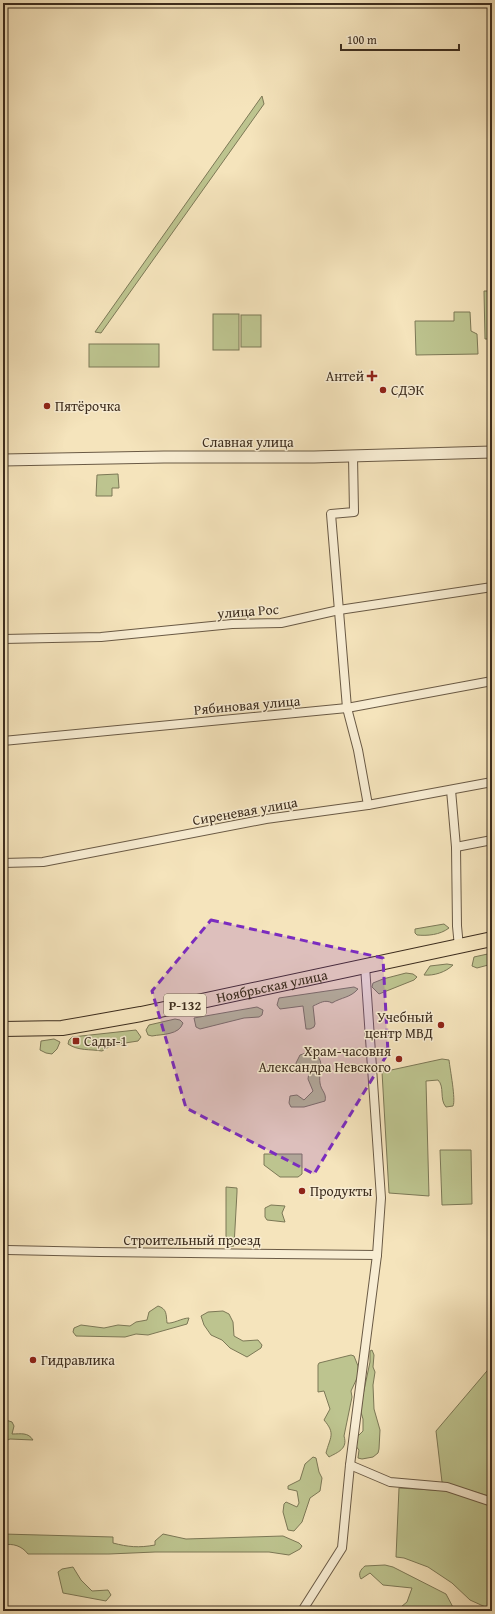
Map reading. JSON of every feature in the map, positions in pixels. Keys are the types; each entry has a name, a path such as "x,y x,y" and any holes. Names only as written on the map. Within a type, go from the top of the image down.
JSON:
{"highway":[{"name":"Ноябрьская улица","path":"3,1029 62,1028 141,1014 492,939"}],"street":[{"name":"Славная улица","path":"3,460 152,457 352,456 492,452"},
{"path":"352,456 354,512 332,514 338,610 347,708 358,750 368,805"},
{"name":"улица Рос","path":"3,640 101,637 232,624 275,623 338,610 492,587"},
{"name":"Рябиновая улица","path":"3,741 347,708 492,681"},
{"name":"Сиреневая улица","path":"3,863 42,862 266,819 368,805 492,782"},
{"path":"451,790 456,848 457,926 459,947"},
{"path":"456,848 492,840"},
{"path":"302,1611 342,1548 350,1465 377,1255 381,1198 365,966"},
{"name":"Строительный проезд","path":"7,1250 377,1255"},
{"path":"350,1465 390,1482 447,1487 492,1502"}],"highlighted area":[{"path":"211,920 383,958 388,1053 314,1174 186,1108 152,991"}],"green space":[{"path":"262,96 264,104 101,333 95,332"},
{"path":"484,291 492,291 492,339 485,339"},
{"path":"454,312 470,312 471,331 477,334 478,354 416,355 415,321 454,321"},
{"path":"213,314 239,314 239,350 213,350"},
{"path":"241,315 261,315 261,347 241,347"},
{"path":"89,344 159,344 159,367 89,367"},
{"path":"118,474 119,488 112,488 112,496 96,496 97,475"},
{"path":"444,924 449,928 438,934 417,935 415,933 415,929"},
{"path":"492,953 492,964 477,968 472,966 474,957"},
{"path":"447,964 453,965 440,973 424,975 430,966"},
{"path":"406,973 413,974 417,977 414,980 379,994 372,987 373,983"},
{"path":"354,987 358,989 349,996 332,1003 325,1001 313,1006 315,1024 314,1027 310,1029 306,1029 303,1006 280,1009 277,1005 279,998"},
{"path":"257,1007 263,1010 262,1015 259,1017 244,1018 200,1029 196,1027 194,1018"},
{"path":"175,1019 180,1020 183,1023 178,1030 166,1034 152,1036 148,1035 146,1030 149,1025"},
{"path":"136,1030 141,1037 138,1041 112,1045 102,1051 80,1049 68,1044 72,1037"},
{"path":"54,1039 60,1042 57,1049 52,1054 40,1050 41,1041"},
{"path":"312,1051 317,1055 321,1062 320,1083 325,1096 325,1101 304,1107 291,1107 289,1103 290,1096 297,1095 304,1100 313,1091 308,1079 309,1072 298,1069 296,1063 300,1055"},
{"path":"442,1059 449,1060 454,1103 453,1106 446,1107 438,1080 426,1081 429,1196 389,1193 382,1072"},
{"path":"440,1150 471,1150 472,1204 442,1205"},
{"path":"264,1154 302,1154 302,1174 298,1177 280,1177 264,1165"},
{"path":"226,1187 237,1188 237,1192 234,1246 226,1247"},
{"path":"271,1205 285,1206 282,1213 285,1222 267,1220 265,1217 265,1208"},
{"path":"158,1306 165,1310 167,1323 189,1318 187,1324 148,1335 136,1334 125,1337 76,1336 73,1332 74,1328 81,1325 104,1328 118,1325 130,1326 136,1322 147,1320 149,1312"},
{"path":"223,1311 229,1314 233,1322 234,1336 243,1341 258,1340 262,1345 261,1348 247,1357 230,1348 222,1340 211,1335 204,1325 201,1316 208,1312"},
{"path":"372,1350 374,1355 373,1367 375,1372 373,1385 374,1409 380,1430 379,1449 378,1453 373,1457 362,1459 358,1458 359,1450 355,1445 357,1437 363,1431 363,1419 360,1409 370,1362 370,1351"},
{"path":"351,1355 354,1356 358,1366 358,1376 351,1391 352,1397 344,1436 345,1444 341,1450 329,1457 326,1453 331,1432 324,1420 330,1409 324,1391 318,1392 318,1365 319,1363"},
{"path":"492,1365 492,1497 442,1482 436,1431"},
{"path":"3,1419 12,1422 14,1426 12,1434 27,1435 33,1440 10,1439 3,1442"},
{"path":"313,1457 316,1458 322,1478 320,1491 310,1498 302,1522 294,1531 288,1530 283,1512 284,1504 286,1502 297,1507 299,1503 297,1491 288,1489 288,1486 300,1480 305,1464"},
{"path":"399,1488 450,1491 492,1505 492,1610 470,1600 452,1583 428,1567 404,1558 396,1557"},
{"path":"3,1534 113,1537 113,1543 139,1547 155,1545 155,1541 163,1534 186,1539 283,1536 299,1543 302,1546 300,1549 289,1555 269,1552 28,1554 17,1546 10,1544 3,1545"},
{"path":"385,1565 393,1567 446,1594 455,1611 396,1611 407,1602 412,1588 383,1585 370,1573 361,1579 360,1575 365,1566"},
{"path":"73,1567 81,1580 92,1591 108,1590 111,1595 106,1601 63,1593 58,1572 62,1569"}],"place":[{"name":"Антей","path":"372,376"},
{"name":"СДЭК","path":"383,390"},
{"name":"Пятёрочка","path":"47,406"},
{"name":"Учебный центр МВД","path":"441,1025"},
{"name":"Сады-1","path":"76,1041"},
{"name":"Храм-часовня Александра Невского","path":"399,1059"},
{"name":"Продукты","path":"302,1191"},
{"name":"Гидравлика","path":"33,1360"}]}
